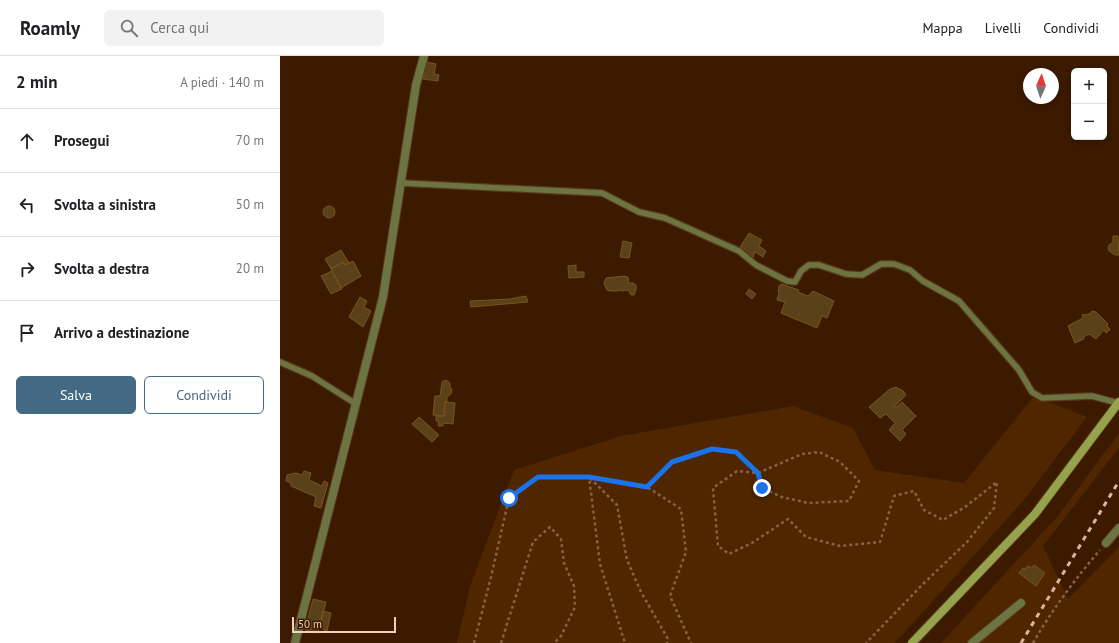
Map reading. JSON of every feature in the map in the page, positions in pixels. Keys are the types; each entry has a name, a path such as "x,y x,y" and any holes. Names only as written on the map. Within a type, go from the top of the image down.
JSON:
{"main road":[{"path":"912,643 1035,514 1119,403"}],"street":[{"path":"295,643 384,297 416,85 424,56"},
{"path":"1106,543 1119,528"},
{"path":"972,643 1021,603"}],"lane":[{"path":"401,183 602,193 639,212 666,218 739,250 756,265 787,281 795,282 800,271 809,265 819,265 846,274 862,275 881,264 894,264 910,270 923,281 959,301 1019,370 1032,392 1042,398 1092,396 1119,403"},
{"path":"280,362 312,376 356,404"}],"path":[{"path":"647,487 672,462 712,449 736,452 758,473 762,488 782,497 808,504 849,500 859,481 840,462 819,452 802,454 758,473 737,471 713,488 718,546 729,554 752,543 788,519 806,537 840,546 880,542 894,496 914,491 924,510 943,520 965,507 997,482 994,508 967,542 924,583 866,643"},
{"path":"474,643 492,577 509,498 538,477 589,477 647,487 681,509 686,552 670,596 691,643"},
{"path":"589,477 600,564 625,643"},
{"path":"589,477 617,505 627,560 641,592 668,639 666,643"},
{"path":"501,643 533,542 550,527 561,539 564,563 574,586 575,607 561,636 554,643"},
{"path":"1032,643 1044,623 1080,574 1106,543"}],"shaded area":[{"path":"1034,396 1087,417 1024,500 895,643 457,643 470,586 514,470 621,436 793,406 853,428 875,470 964,483"},
{"path":"1119,433 1119,448 1043,546 1068,599 1119,547 1119,643 941,643 1057,517"}],"building":[{"path":"426,62 436,64 434,74 439,75 438,81 423,79"},
{"path":"327,206 331,206 335,212 331,218 327,218 323,214 323,210"},
{"path":"749,233 762,240 759,246 766,251 763,257 755,252 753,257 739,249"},
{"path":"1113,236 1118,236 1119,255 1115,255 1109,251 1108,248 1113,242"},
{"path":"623,241 632,243 629,258 620,257"},
{"path":"341,250 349,263 345,265 343,262 331,269 325,259"},
{"path":"353,261 361,276 341,288 331,269 343,262 345,265"},
{"path":"576,265 576,272 584,272 584,277 569,278 568,266"},
{"path":"332,271 342,289 331,294 321,276"},
{"path":"628,277 629,283 636,285 634,295 631,295 628,290 607,290 604,283 606,278"},
{"path":"781,284 799,290 798,292 808,296 813,291 834,301 827,318 822,316 817,328 781,313 785,302 777,300 779,286"},
{"path":"749,289 756,294 752,299 746,294"},
{"path":"526,296 528,302 471,307 470,301 510,299"},
{"path":"360,297 367,301 364,307 371,311 363,327 349,317"},
{"path":"1092,311 1096,312 1108,324 1107,326 1110,330 1106,333 1104,330 1096,339 1089,334 1083,337 1084,339 1075,343 1068,326 1083,318 1082,315 1090,314"},
{"path":"446,380 450,383 450,389 452,389 451,394 447,397 447,402 445,402 444,416 433,415 435,396 440,396 442,382"},
{"path":"896,387 903,391 906,395 894,407 895,408 902,402 916,416 902,430 906,434 900,441 889,430 895,423 886,414 880,418 869,407 890,389"},
{"path":"445,402 455,403 453,424 443,423 443,426 438,426 439,421 436,421 436,416 444,416"},
{"path":"419,417 439,435 432,442 412,424"},
{"path":"304,471 311,473 309,480 322,486 324,481 328,483 321,508 314,506 316,497 291,486 291,483 286,481 287,475 296,473 302,475"},
{"path":"1034,565 1045,573 1036,586 1019,573 1023,568 1025,569 1028,566 1032,568"},
{"path":"313,599 326,602 318,633 305,630"},
{"path":"323,611 331,613 327,631 319,628"}],"railway":[{"path":"1021,643 1119,481"}],"route":[{"path":"509,498 538,477 589,477 647,487 672,462 712,449 736,452 758,473 762,488"}]}
